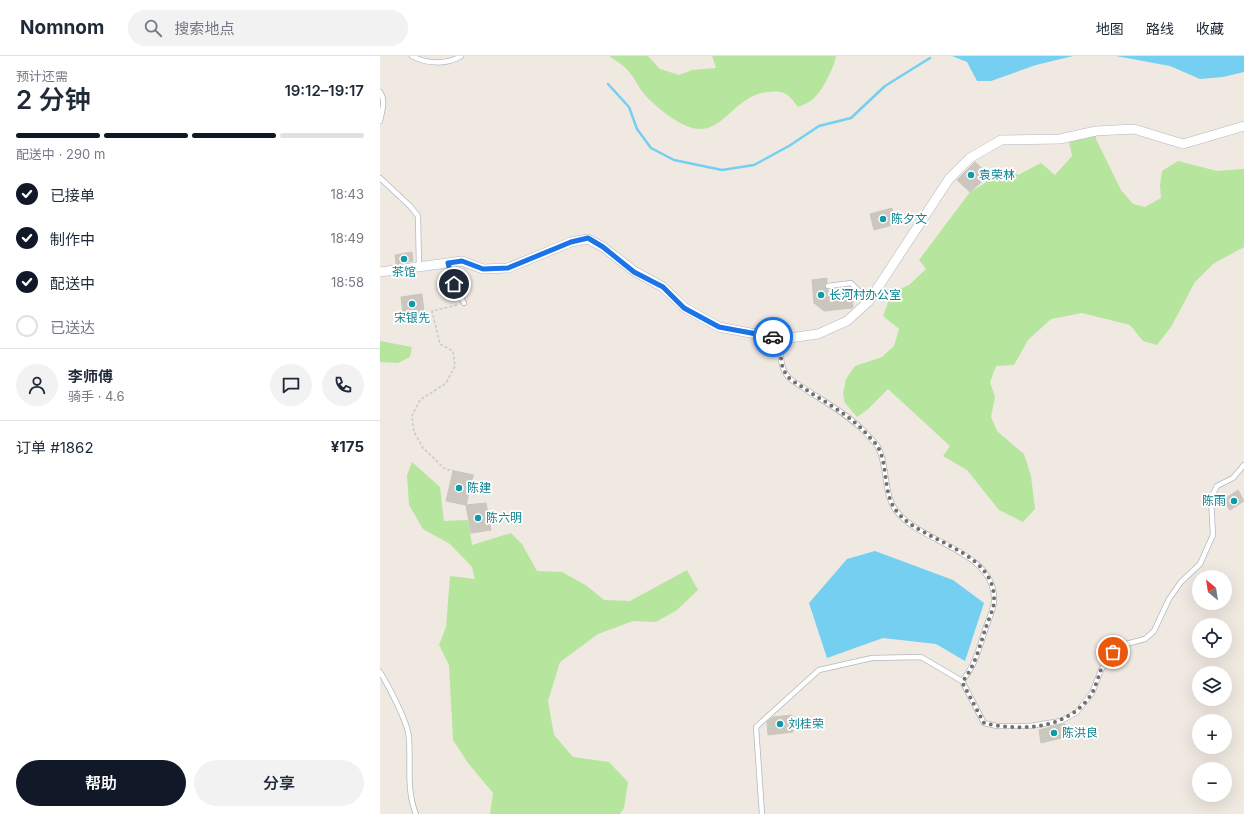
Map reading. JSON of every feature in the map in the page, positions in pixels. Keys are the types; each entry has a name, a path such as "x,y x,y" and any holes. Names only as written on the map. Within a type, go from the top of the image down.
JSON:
{"street":[{"path":"380,272 462,261 483,269 508,268 571,242 588,238 603,247 634,272 663,287 684,308 719,327 782,339 818,334 847,321 869,301 949,179 970,158 1001,140 1060,139 1096,131 1134,129 1183,144 1244,126"}],"lane":[{"path":"412,56 420,61 436,62 452,61 461,56"},
{"path":"380,92 383,96 380,121"},
{"path":"380,178 418,216 419,267"},
{"path":"448,263 454,284 464,303"},
{"path":"828,286 851,284 869,301"},
{"path":"782,339 780,358 787,376 843,414 863,430 878,447 884,467 888,495 898,513 918,528 974,560 985,573 993,588 995,599 980,645 968,675 962,682"},
{"path":"762,814 756,727 819,670 872,658 921,657 962,682 984,723 997,726 1030,726 1061,721 1077,712 1092,693 1101,670 1113,652 1126,644 1145,639 1154,631 1180,582 1200,564 1213,535 1211,498 1217,486 1234,478 1244,465"},
{"path":"380,672 391,689 410,736 411,802 416,814"}],"path":[{"path":"464,303 432,311 440,344 453,351 455,366 446,383 420,400 412,416 414,432 428,454 445,469 473,475 466,505"}],"green space":[{"path":"609,56 648,56 660,69 679,75 692,70 716,68 712,56 836,56 827,80 816,96 809,102 798,107 789,96 782,92 758,94 749,98 711,127 696,129 680,123 664,112 644,93 628,70"},
{"path":"1096,131 1096,139 1121,190 1133,204 1145,207 1161,198 1160,185 1162,171 1178,161 1217,171 1244,169 1244,247 1213,264 1195,282 1171,327 1157,345 1143,341 1130,325 1082,313 1051,319 1028,340 1014,365 996,366 990,382 995,397 991,417 997,431 1024,454 1031,476 1035,509 1023,522 999,510 967,470 943,456 950,446 888,389 867,410 857,417 845,403 843,394 846,379 855,366 882,357 894,346 899,329 883,316 892,292 909,285 926,269 919,260 970,192 1010,168 1018,175 1041,163 1055,175 1072,156 1068,137"},
{"path":"380,341 412,347 410,357 398,363 380,362"},
{"path":"412,462 440,487 444,521 468,520 472,545 511,533 522,544 537,571 562,572 587,586 604,600 630,601 687,570 698,590 677,610 656,622 633,621 598,634 560,662 548,701 554,735 573,757 609,762 628,782 624,808 620,814 490,814 493,793 468,763 453,740 449,665 439,645 446,627 450,576 475,579 472,567 450,544 423,529 409,505 407,475"}],"water":[{"path":"952,56 1073,56 1036,65 991,81 977,81 967,62"},
{"path":"1116,56 1244,56 1244,72 1223,77 1200,79 1170,66"},
{"path":"875,551 953,580 984,603 965,661 936,644 883,638 827,658 809,603 847,559"}],"building":[{"name":"袁荣林","path":"975,162 989,175 970,192 957,180"},
{"name":"陈夕文","path":"892,208 896,224 874,230 870,214"},
{"name":"茶馆","path":"412,252 413,261 396,264 395,255"},
{"name":"长河村办公室","path":"827,278 827,282 824,286 828,290 829,296 852,294 852,308 824,311 814,303 812,280"},
{"name":"宋银先","path":"422,294 424,312 403,314 401,297"},
{"name":"陈建","path":"453,471 473,475 466,505 446,501"},
{"name":"陈雨","path":"1238,490 1244,501 1230,510 1223,500"},
{"name":"陈六明","path":"486,503 491,530 471,533 466,505"},
{"name":"刘桂荣","path":"792,715 793,732 768,735 767,722 773,717"},
{"name":"陈洪良","path":"1065,724 1069,736 1041,743 1039,730"}],"waterway":[{"path":"608,84 629,107 637,129 651,148 674,160 722,170 754,165 789,146 819,126 851,118 885,86 930,58"}],"way so far":[{"path":"773,337 782,339 780,358 782,367 787,376 843,414 863,430 878,447 884,467 888,495 898,513 918,528 974,560 985,573 993,588 995,599 980,645 968,675 962,682 970,694 976,710 984,723 997,726 1030,726 1061,721 1077,712 1092,693 1101,670 1113,652"}],"place":[{"name":"袁荣林","path":"971,175"},
{"name":"陈夕文","path":"883,219"},
{"name":"茶馆","path":"404,259"},
{"name":"长河村办公室","path":"821,295"},
{"name":"宋银先","path":"412,304"},
{"name":"陈建","path":"459,488"},
{"name":"陈雨","path":"1234,501"},
{"name":"陈六明","path":"478,518"},
{"name":"刘桂荣","path":"780,724"},
{"name":"陈洪良","path":"1054,733"}],"route":[{"path":"454,284 448,263 462,261 483,269 508,268 571,242 588,238 603,247 634,272 663,287 684,308 719,327 773,337"}]}
